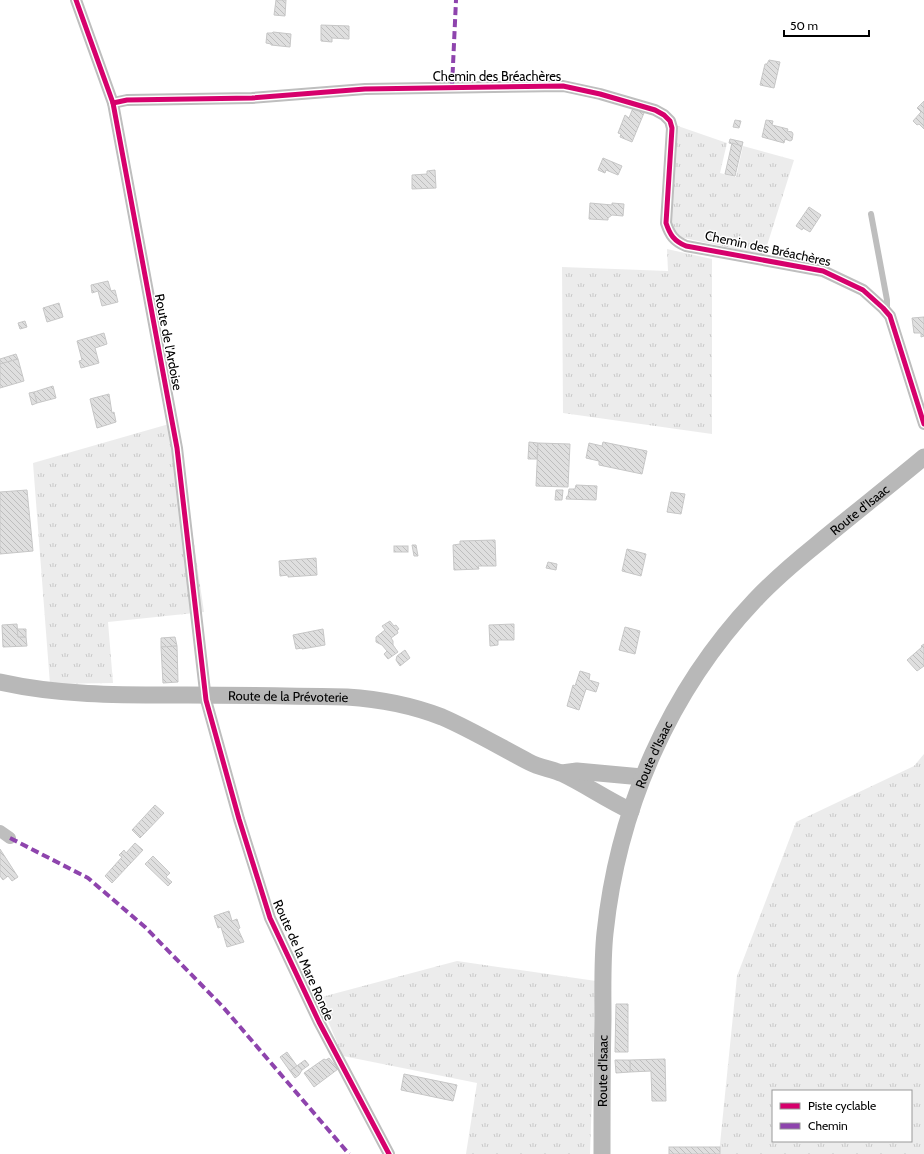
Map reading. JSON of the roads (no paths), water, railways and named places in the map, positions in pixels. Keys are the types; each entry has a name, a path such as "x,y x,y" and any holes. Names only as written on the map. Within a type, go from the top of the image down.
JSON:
{"street":[{"name":"Route de l'Ardoise","path":"76,0 112,103 177,448 206,695"},
{"name":"Chemin des Bréachères","path":"112,103 127,100 252,98 365,88 563,86 600,94 655,110 664,115 670,121 672,128 666,223 672,237 678,242 693,247 823,271 863,290 890,316 924,424"},
{"name":"Route d'Isaac","path":"602,1154 603,974 605,936 614,870 630,810 653,752 676,706 704,662 731,626 756,598 782,573 924,458"},
{"name":"Route de la Prévoterie","path":"0,682 34,689 75,693 126,695 347,697 365,698 398,704 443,718 529,762 547,770 562,773 630,810"},
{"name":"Route de la Mare Ronde","path":"206,695 239,819 270,918 319,1022 389,1154"},
{"name":"Route de la Prévoterie","path":"562,773 577,771 642,777"}],"lane":[{"path":"871,214 887,312"}]}
